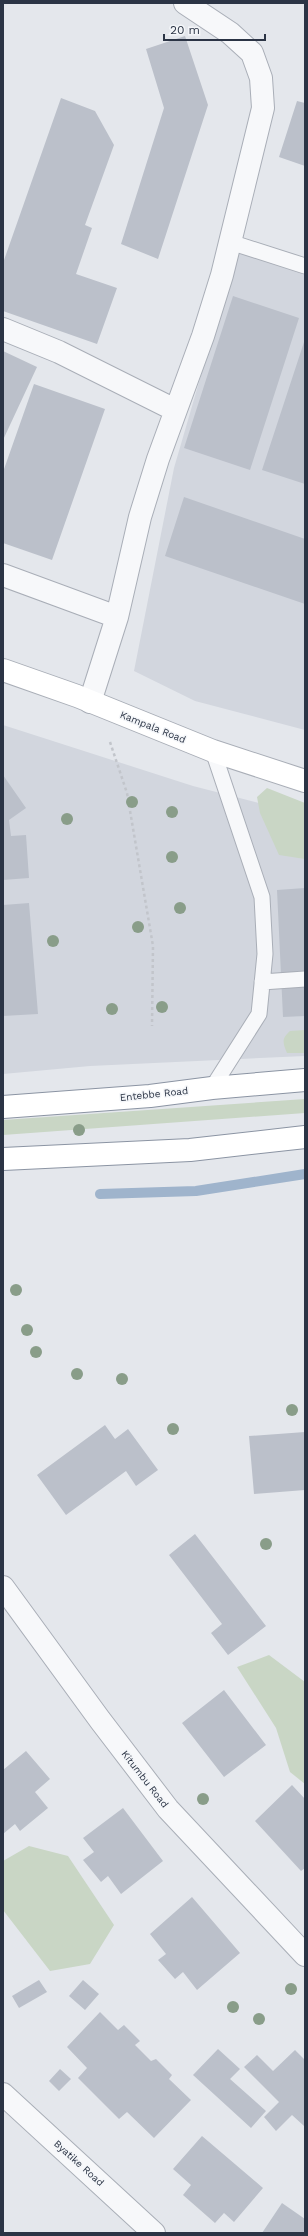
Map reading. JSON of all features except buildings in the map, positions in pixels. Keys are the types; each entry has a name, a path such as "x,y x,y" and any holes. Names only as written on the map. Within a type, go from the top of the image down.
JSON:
{"main road":[{"name":"Kampala Road","path":"3,670 213,751 305,781"},
{"name":"Entebbe Road","path":"3,1107 150,1096 212,1088 305,1080"},
{"path":"3,1159 190,1150 305,1137"}],"street":[{"path":"94,704 117,617 140,517 203,336 230,242 263,108 261,78 252,53 230,33 185,3"},
{"path":"3,329 59,352 176,410"},
{"path":"3,575 117,617"},
{"name":"Kitumbu Road","path":"3,1587 100,1720 168,1809 305,1955"},
{"name":"Byatike Road","path":"3,2094 154,2233"}],"lane":[{"path":"230,242 305,266"},
{"path":"212,1088 259,1014 265,954 262,897 213,751"},
{"path":"262,982 305,979"}],"path":[{"path":"94,704 128,793 142,871 153,946 152,1026"}],"shaded area":[{"path":"237,252 305,274 305,730 195,701 134,671 174,468"},
{"path":"3,725 193,786 305,815 305,1056 90,1066 3,1074"}],"green space":[{"path":"267,788 305,803 305,859 279,855 260,813 257,797"},
{"path":"305,1030 305,1053 287,1053 284,1041 285,1036 290,1031"},
{"path":"305,1099 305,1113 3,1135 3,1120"},
{"path":"269,1655 305,1682 305,1784 290,1772 276,1728 237,1667"},
{"path":"29,1846 68,1856 114,1925 90,1964 50,1971 3,1910 3,1861"}],"waterway":[{"path":"100,1194 196,1191 305,1174"}]}
